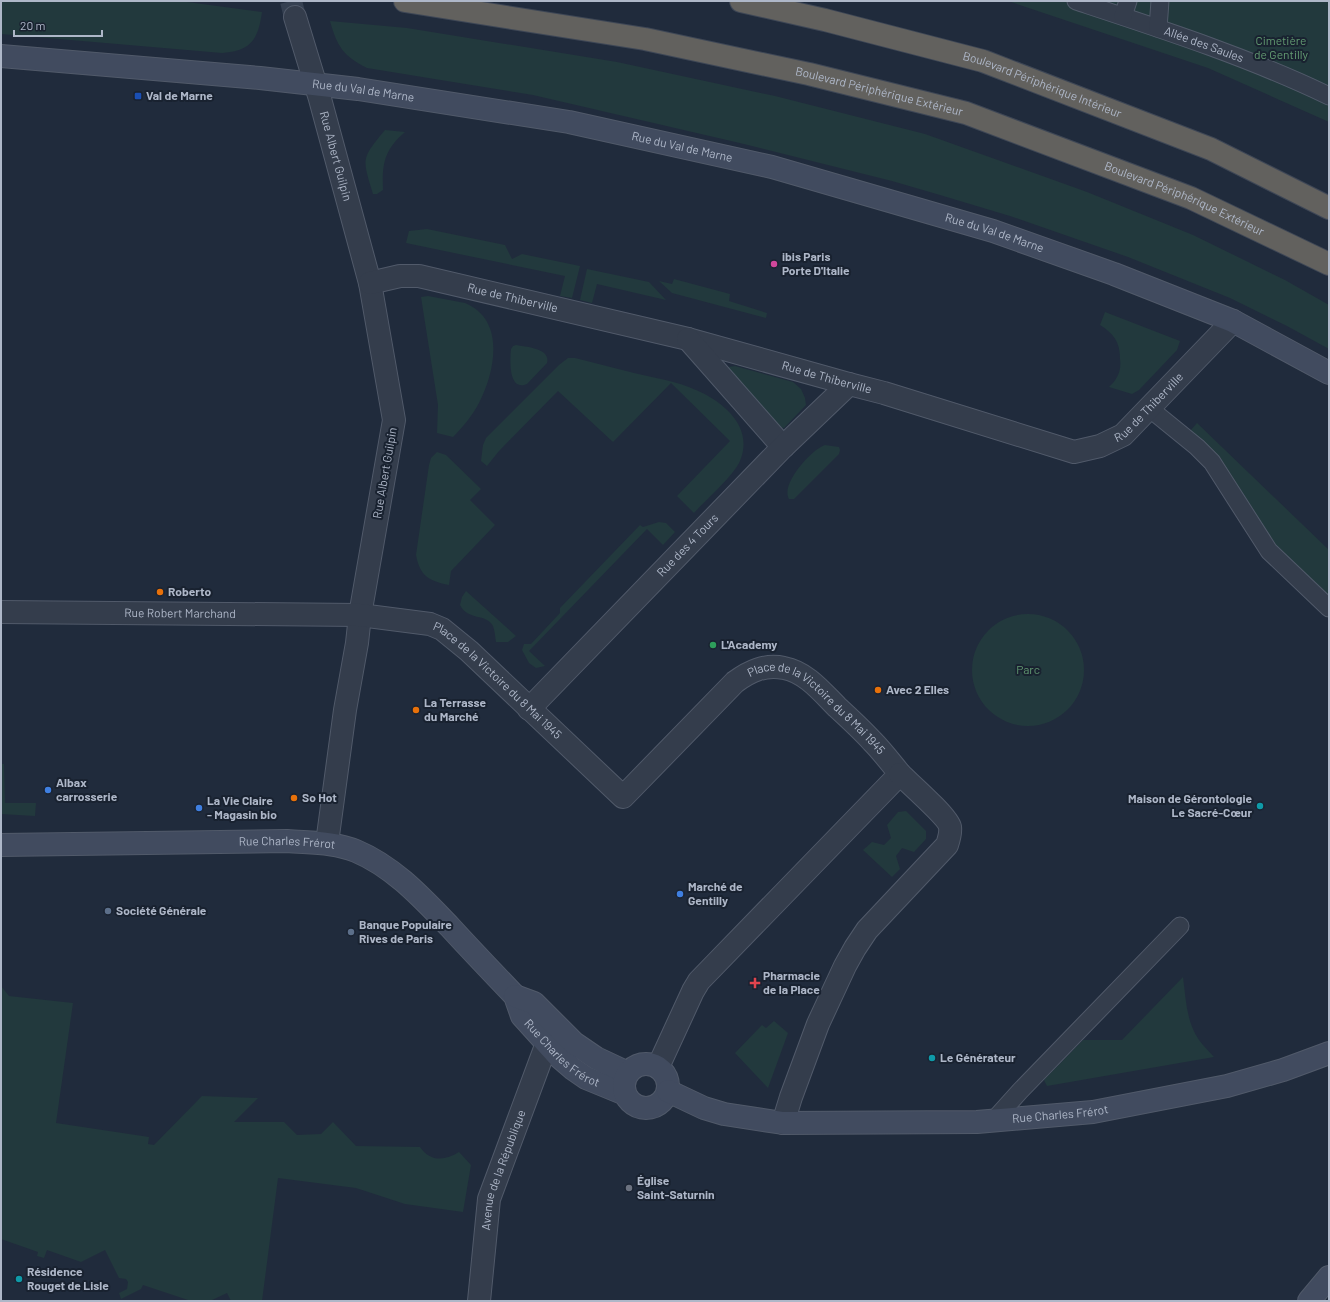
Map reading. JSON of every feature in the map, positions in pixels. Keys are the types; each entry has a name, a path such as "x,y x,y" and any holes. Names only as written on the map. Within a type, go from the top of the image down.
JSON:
{"highway":[{"name":"Boulevard Périphérique Extérieur","path":"405,1 646,38 808,74 966,113 1191,198 1329,264"},
{"name":"Boulevard Périphérique Intérieur","path":"741,1 825,20 983,61 1211,149 1329,208"}],"main road":[{"name":"Rue du Val de Marne","path":"1,56 260,78 358,89 569,122 772,167 993,231 1114,274 1233,321 1329,373"},
{"name":"Rue Charles Frérot","path":"1,845 287,841 327,843 356,851 381,864 399,877 418,894 515,996 522,1016 559,1057 586,1078 627,1084"},
{"name":"Rue Charles Frérot","path":"515,996 534,1003 574,1043 596,1058 627,1084"},
{"name":"Rue Charles Frérot","path":"668,1091 704,1108 724,1114 784,1123 993,1120 1093,1112 1220,1088 1283,1070 1329,1053"},
{"path":"645,1064 658,1067 663,1071 667,1078 668,1091 665,1098 655,1107 648,1108 634,1105 629,1100 627,1084 638,1065 645,1064"},
{"path":"1309,1301 1329,1277"}],"street":[{"name":"Rue Albert Guilpin","path":"295,17 370,284 394,420 360,615 357,643 345,710 327,843"},
{"name":"Rue de Thiberville","path":"370,284 400,276 419,276 688,339 884,393 1074,452 1100,446 1123,435 1233,321"},
{"path":"688,339 783,447"},
{"name":"Rue des 4 Tours","path":"529,709 783,447 849,384"},
{"name":"Rue Robert Marchand","path":"1,612 360,615"},
{"name":"Place de la Victoire du 8 Mai 1945","path":"360,615 430,624 442,629 469,651 623,797 735,682 757,669 770,667 784,668 798,673 813,683 874,742 900,774"},
{"path":"658,1067 692,991 699,981 900,774 944,817 950,825 950,837 947,845 867,930 855,948 818,1024 791,1097 784,1123"},
{"name":"Avenue de la République","path":"479,1301 489,1199 547,1043"}],"lane":[{"name":"Allée des Saules","path":"1076,1 1125,9 1158,28 1230,54 1310,86 1329,96"},
{"path":"1158,28 1160,1"},
{"path":"1149,408 1197,447 1212,462 1269,551 1329,608"},
{"path":"993,1120 1180,926"}],"green space":[{"path":"1,1 180,1 262,12 258,30 251,42 240,50 222,53 1,34"},
{"name":"Cimetière de Gentilly","path":"1008,1 1329,1 1329,122 1208,68"},
{"path":"330,21 407,28 617,62 775,96 925,134 1087,192 1193,235 1285,280 1329,305 1329,349 1287,326 1230,298 1128,257 1010,216 940,195 892,181 744,144 533,95 367,68 352,59 338,44"},
{"path":"385,130 405,132 393,145 386,158 383,172 383,190 377,194 373,194 367,173 366,159 371,147"},
{"path":"427,229 505,245 512,259 522,254 580,266 572,298 560,296 565,276 406,243 409,231"},
{"path":"587,269 649,282 666,300 597,284 592,303 580,300"},
{"path":"674,279 730,294 729,301 767,313 766,318 672,293 659,281 672,284"},
{"path":"428,296 465,303 478,311 487,321 492,334 492,362 485,390 473,412 453,437 437,433 438,405 421,297"},
{"path":"1105,312 1180,341 1177,350 1139,390 1132,394 1109,387 1118,375 1120,368 1120,353 1115,339 1100,325"},
{"path":"516,345 542,351 547,358 547,363 527,384 521,385 516,383 513,379 510,360 511,349"},
{"path":"568,358 575,358 681,384 717,401 734,417 740,427 743,437 743,449 737,467 694,513 677,496 730,441 671,383 613,442 558,391 499,451 487,466 481,461 483,445 486,438 559,365"},
{"path":"735,366 793,382 801,389 806,405 784,428 779,427 726,372 728,367"},
{"path":"1197,423 1329,550 1329,596 1276,545 1204,441 1190,431"},
{"path":"825,445 839,447 839,454 794,499 789,499 787,493 793,476 813,453"},
{"path":"437,452 446,455 481,489 470,500 495,525 451,571 449,585 436,582 426,576 420,568 416,555 429,465 431,458"},
{"path":"659,522 666,523 675,532 663,545 647,529 529,651 545,666 536,668 529,663 522,650 524,644 531,644 560,613 560,608 640,525 643,527"},
{"path":"466,591 516,636 508,642 496,642 494,628 490,622 486,619 468,613 463,610 460,605 462,597"},
{"name":"Parc","path":"1028,614 1049,618 1068,630 1080,649 1084,670 1080,691 1068,710 1049,722 1028,726 1007,722 988,710 976,691 972,670 976,649 988,630 1007,618"},
{"path":"1,764 4,764 5,803 36,803 35,816 1,814"},
{"path":"906,811 926,831 926,839 914,852 902,848 896,856 900,869 892,877 863,850 872,842 884,845 891,838 887,825 898,812"},
{"path":"1183,977 1187,1010 1191,1025 1199,1040 1214,1057 1047,1086 1044,1080 1083,1040 1122,1040"},
{"path":"1,986 9,996 73,1003 56,1123 149,1137 148,1144 154,1145 202,1096 258,1098 234,1122 284,1122 297,1135 321,1134 333,1122 356,1146 420,1147 424,1152 433,1158 448,1157 459,1152 471,1165 463,1212 405,1204 356,1188 278,1178 262,1301 231,1301 227,1293 210,1301 191,1301 143,1285 141,1289 121,1299 119,1293 127,1289 128,1282 126,1279 119,1278 105,1250 81,1262 47,1250 44,1258 37,1256 38,1252 1,1239"},
{"path":"774,1021 788,1033 768,1088 735,1053 762,1025 766,1028"}],"tunnel":[{"path":"291,1 295,17"}],"place":[{"name":"Val de Marne","path":"138,96"},
{"name":"ibis Paris Porte D'Italie","path":"774,264"},
{"name":"Roberto","path":"160,592"},
{"name":"L'Academy","path":"713,645"},
{"name":"Avec 2 Elles","path":"878,690"},
{"name":"La Terrasse du Marché","path":"416,710"},
{"name":"Albax carrosserie","path":"48,790"},
{"name":"So Hot","path":"294,798"},
{"name":"Maison de Gérontologie Le Sacré-Cœur","path":"1260,806"},
{"name":"La Vie Claire - Magasin bio","path":"199,808"},
{"name":"Marché de Gentilly","path":"680,894"},
{"name":"Société Générale","path":"108,911"},
{"name":"Banque Populaire Rives de Paris","path":"351,932"},
{"name":"Pharmacie de la Place","path":"755,983"},
{"name":"Le Générateur","path":"932,1058"},
{"name":"Église Saint-Saturnin","path":"629,1188"},
{"name":"Résidence Rouget de Lisle","path":"19,1279"}]}
